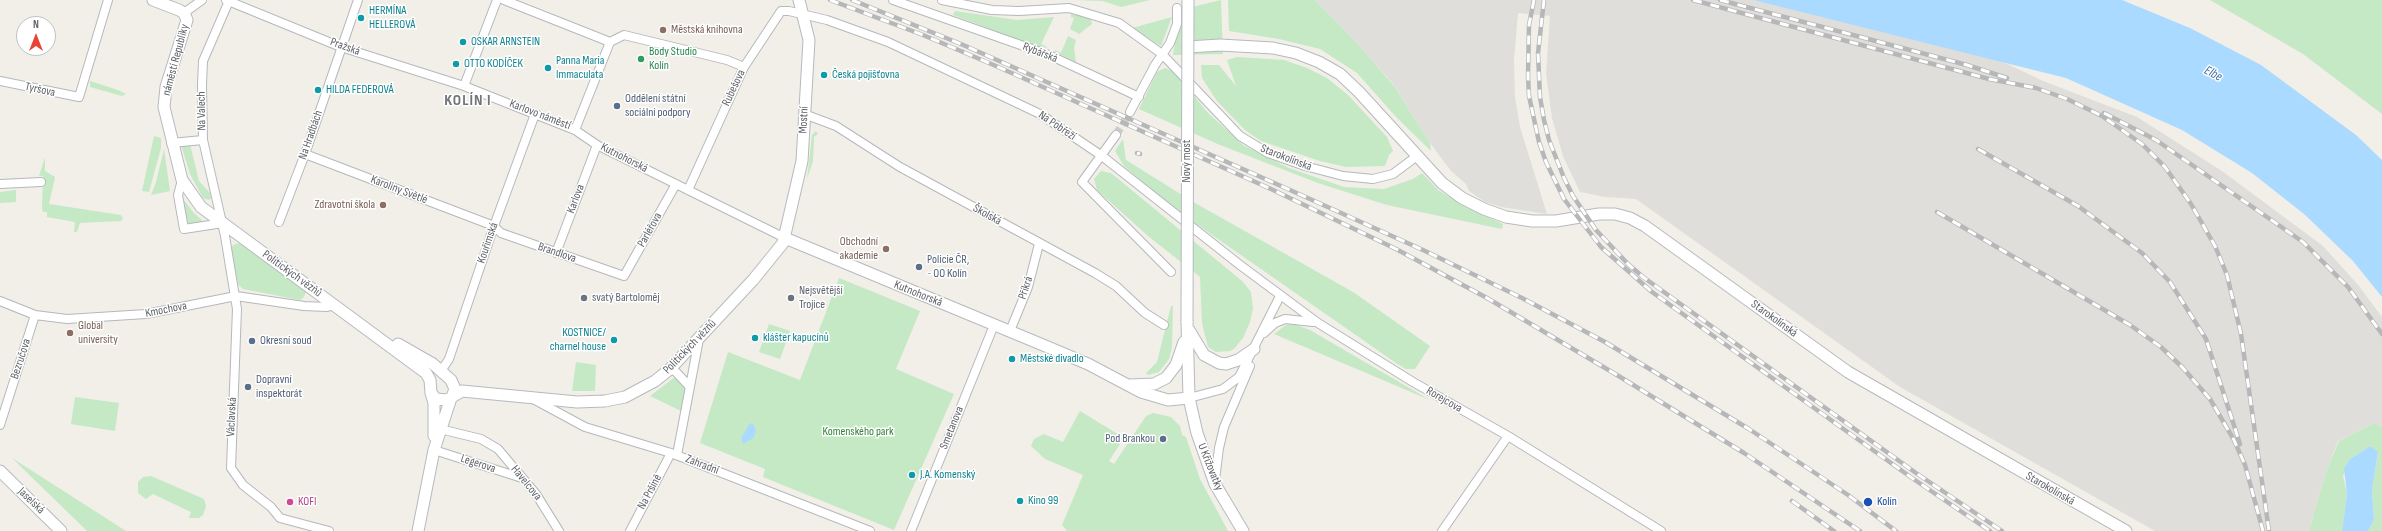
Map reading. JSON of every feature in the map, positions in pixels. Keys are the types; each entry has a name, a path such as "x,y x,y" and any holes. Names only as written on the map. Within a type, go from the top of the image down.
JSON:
{"street":[{"name":"náměstí Republiky","path":"153,0 184,13 187,24 166,87 166,118"},
{"path":"184,13 202,0"},
{"name":"Pražská","path":"227,0 341,47 464,86"},
{"name":"Na Valech","path":"223,224 203,140 203,61 227,0"},
{"path":"464,86 497,0"},
{"path":"504,0 610,42 624,35 727,60 744,67"},
{"name":"Rybářská","path":"892,0 1049,55 1139,97"},
{"name":"Starokolínská","path":"942,0 992,10 1020,11 1069,8 1120,23 1162,54 1230,127 1252,145 1268,153 1325,172 1367,179 1393,174 1418,156"},
{"name":"Nový most","path":"1187,325 1188,0"},
{"name":"Mostní","path":"785,238 802,161 809,40 808,28 802,14 799,1"},
{"name":"Tyršova","path":"0,81 79,97 107,2"},
{"name":"Na Hradbách","path":"279,222 305,154 341,47 358,2"},
{"path":"1130,112 1175,32 1177,8"},
{"name":"Rubešova","path":"688,190 744,67 780,11 802,14"},
{"name":"Na Pobřeží","path":"802,14 838,24 918,54 1040,114 1102,156 1280,296"},
{"name":"Karlovo náměstí","path":"464,86 575,130 610,42"},
{"name":"Starokolínská","path":"1188,47 1220,45 1284,50 1308,57 1331,68 1359,92 1442,183 1462,198 1484,209 1506,217 1532,221 1556,221 1599,214 1615,214 1630,218 1649,229 1848,372 2126,531"},
{"name":"Kouřimská","path":"445,374 494,226 535,114"},
{"name":"Školská","path":"804,114 836,126 900,167 1039,244 1095,272 1116,286 1145,313 1164,325"},
{"name":"Politických vězňů","path":"166,118 171,143 182,180 201,207 333,305 362,324 428,361 459,383 515,397"},
{"name":"Kutnohorská","path":"575,130 597,145 785,238 1088,364 1126,385 1159,398 1189,398 1214,392 1235,381 1243,372 1256,345"},
{"path":"1116,135 1082,182 1171,272"},
{"path":"171,143 203,140"},
{"name":"Karlova","path":"556,253 597,145"},
{"name":"Karoliny Světlé","path":"305,154 494,226"},
{"name":"Politických vězňů","path":"182,180 178,195 184,229 223,224"},
{"path":"0,184 41,182"},
{"name":"Parléřova","path":"624,276 676,184"},
{"path":"223,224 236,296"},
{"name":"Brandlova","path":"494,226 501,233 624,276"},
{"name":"Politických vězňů","path":"362,324 426,373 429,377 431,391 436,399 441,401 451,398 462,391 535,400 577,402 616,400 645,388 670,369 754,280 780,248 785,238"},
{"name":"Příkrá","path":"1010,331 1028,287 1039,244"},
{"name":"Kmochova","path":"0,301 35,315 67,319 132,316 236,296 304,306 326,307 333,305"},
{"name":"Václavská","path":"236,296 237,309 231,468 243,485 271,508 280,518 329,531"},
{"path":"1215,484 1218,455 1224,426 1246,378 1256,345 1280,296"},
{"name":"Rorejcova","path":"1280,296 1318,323 1413,382 1508,436 1661,531"},
{"name":"Bezručova","path":"0,425 35,315"},
{"path":"1187,325 1201,351 1214,362 1226,364 1232,363 1256,345 1269,327 1285,319 1300,319 1318,323"},
{"name":"Smetanova","path":"911,531 994,325"},
{"path":"1126,385 1149,385 1166,378 1179,359 1187,325"},
{"name":"U Křižovatky","path":"1187,325 1189,398 1200,444 1215,484 1243,531"},
{"name":"Na Pršíně","path":"630,531 674,454 699,339"},
{"path":"670,369 676,372 690,386"},
{"path":"418,531 434,450 455,387 445,374 436,378 432,382 431,391 434,402 434,450"},
{"name":"Zahradní","path":"535,400 585,428 674,454 870,531"},
{"name":"Havelcova","path":"440,429 481,439 494,445 544,505 559,531"},
{"path":"1442,531 1508,436"},
{"name":"Legerova","path":"434,450 522,478"},
{"name":"Jaselská","path":"0,471 61,531"}],"shaded area":[{"path":"1315,0 1753,0 2001,61 2043,81 2137,117 2222,171 2323,246 2359,286 2382,317 2382,427 2374,423 2338,441 2327,469 2309,531 2155,531 1900,387 1636,199 1605,197 1580,192 1563,156 1552,118 1546,74 1550,16 1518,13 1514,61 1515,97 1520,127 1547,214 1501,207 1485,202 1469,191 1466,184 1451,171 1430,143 1393,84 1357,43"}],"green space":[{"path":"1075,0 1150,0 1121,7 1103,1"},
{"path":"1221,0 1223,54 1173,55 1180,10"},
{"path":"1228,0 1315,0 1357,43 1394,86 1430,143 1431,151 1397,118 1357,73 1320,49 1279,39 1229,31"},
{"path":"2210,0 2382,0 2382,114 2303,54"},
{"path":"955,11 1017,20 1054,17 1041,44 1047,47 1043,49 953,15"},
{"path":"1071,14 1090,16 1092,24 1079,34 1070,29 1074,18 1071,17"},
{"path":"1172,17 1161,46 1132,28"},
{"path":"1068,36 1076,40 1074,48 1076,62 1055,52 1055,50 1061,53"},
{"path":"1237,57 1284,60 1307,68 1327,78 1348,95 1387,137 1393,151 1389,155 1385,166 1346,167 1320,161 1261,141 1245,130 1217,101 1202,78 1201,65 1219,65 1236,86 1227,60"},
{"path":"1165,68 1175,72 1207,112 1243,145 1289,168 1344,187 1384,189 1413,179 1422,173 1438,190 1467,208 1503,224 1502,229 1387,205 1318,183 1220,145 1139,109 1157,72"},
{"path":"90,81 126,94 122,96 90,87"},
{"path":"816,131 818,134 814,137 813,161 807,179 812,135"},
{"path":"154,136 161,138 161,148 149,192 142,191"},
{"path":"1123,139 1126,160 1195,203 1353,292 1430,346 1415,369 1406,369 1396,363 1172,207 1124,166 1115,151"},
{"path":"190,144 199,181 210,193 211,198 209,200 203,198 190,174 181,145"},
{"path":"164,149 170,191 151,195 156,182"},
{"path":"45,157 45,171 55,177 49,204 121,215 123,219 121,221 80,223 77,232 74,232 75,222 47,217 47,212 43,212 42,209 43,176 39,176"},
{"path":"1101,171 1111,173 1242,281 1251,292 1253,308 1250,322 1243,338 1234,349 1230,351 1216,352 1208,347 1202,323 1200,277 1148,236 1097,190 1094,179"},
{"path":"16,190 16,202 0,203 0,192"},
{"path":"183,199 194,213 204,222 192,224 187,223"},
{"path":"239,243 305,289 307,291 303,298 300,300 243,289 238,284 231,249 233,245"},
{"name":"Komenského park","path":"839,278 920,311 896,369 954,394 894,530 763,477 765,469 700,443 728,352 800,380"},
{"path":"1171,306 1173,306 1172,347 1169,359 1159,372 1148,375 1146,373 1157,362"},
{"path":"769,324 790,331 780,359 759,352"},
{"path":"1294,324 1310,330 1430,400 1274,334 1286,325"},
{"path":"576,362 596,365 595,391 572,391"},
{"path":"675,377 685,386 681,411 650,396"},
{"path":"75,397 119,403 115,431 71,424"},
{"path":"1080,411 1124,438 1109,461 1114,464 1146,416 1153,413 1171,417 1180,426 1182,435 1186,437 1200,479 1228,531 1067,531 1062,525 1083,475 1045,459 1031,446 1034,439 1044,434 1063,442"},
{"path":"2374,423 2382,427 2382,531 2368,531 2374,520 2372,490 2378,453 2370,446 2350,459 2343,476 2347,494 2342,531 2309,531 2327,469 2339,441"},
{"path":"12,458 126,531 87,531"},
{"path":"151,476 204,499 206,506 203,515 199,518 189,518 191,512 153,494 146,499 138,493 138,482 143,477"}],"water":[{"name":"Elbe","path":"1753,0 2122,0 2190,28 2261,65 2356,135 2382,160 2382,297 2353,261 2304,214 2252,173 2182,130 2066,78"},
{"path":"750,423 754,425 756,431 753,438 743,444 741,438"},
{"path":"2370,446 2378,452 2372,490 2374,520 2368,531 2342,531 2347,494 2344,469 2350,459"}],"tunnel":[{"path":"1116,135 1130,112"}],"railway":[{"path":"830,0 923,35 996,66 1271,189 1396,249 1487,298 1617,375 1744,453 1860,531"},
{"path":"852,0 961,44 1290,190 1423,250 1522,298 1605,342 1749,429 1848,495 1896,531"},
{"path":"1534,0 1529,25 1528,76 1529,96 1539,142 1546,162 1564,199 1601,247 1652,292 1912,478 1990,531"},
{"path":"1544,0 1538,53 1540,97 1544,120 1549,140 1564,178 1573,196 1596,230 1628,264 1643,277 1916,473 2002,531"},
{"path":"1693,0 1989,79 2036,88 2067,99 2102,116 2142,144 2165,167 2191,204 2215,246 2227,275 2241,334 2269,531"},
{"path":"1720,0 1967,65 2007,78"},
{"path":"2104,113 2156,140 2303,242 2348,287 2382,334"},
{"path":"1978,149 2078,206 2142,253 2170,282 2206,339 2240,444"},
{"path":"1937,212 2130,325 2161,347 2182,367 2210,399 2234,440 2245,465 2263,531"},
{"path":"1792,501 1834,531"}],"place":[{"name":"HERMÍNA HELLEROVÁ","path":"361,18"},
{"name":"Městská knihovna","path":"663,30"},
{"name":"OSKAR ARNSTEIN","path":"463,42"},
{"name":"Body Studio Kolín","path":"641,59"},
{"name":"OTTO KODÍČEK","path":"456,64"},
{"name":"Panna Maria Immaculata","path":"548,68"},
{"name":"Česká pojišťovna","path":"824,75"},
{"name":"HILDA FEDEROVÁ","path":"318,90"},
{"name":"Oddělení státní sociální podpory","path":"617,106"},
{"name":"Zdravotní škola","path":"383,205"},
{"name":"Obchodní akademie","path":"886,249"},
{"name":"Policie ČR, - OO Kolín","path":"919,267"},
{"name":"svatý Bartoloměj","path":"584,298"},
{"name":"Nejsvětější Trojice","path":"791,298"},
{"name":"Global university","path":"70,333"},
{"name":"klášter kapucínů","path":"755,338"},
{"name":"KOSTNICE/ charnel house","path":"614,340"},
{"name":"Okresní soud","path":"252,341"},
{"name":"Městské divadlo","path":"1012,359"},
{"name":"Dopravní inspektorát","path":"248,387"},
{"name":"Pod Brankou","path":"1163,439"},
{"name":"J.A. Komenský","path":"912,475"},
{"name":"Kino 99","path":"1020,501"},
{"name":"KOFI","path":"290,502"},
{"name":"Kolín","path":"1868,502"}],"district":[{"name":"KOLÍN I","path":"468,101"}]}
